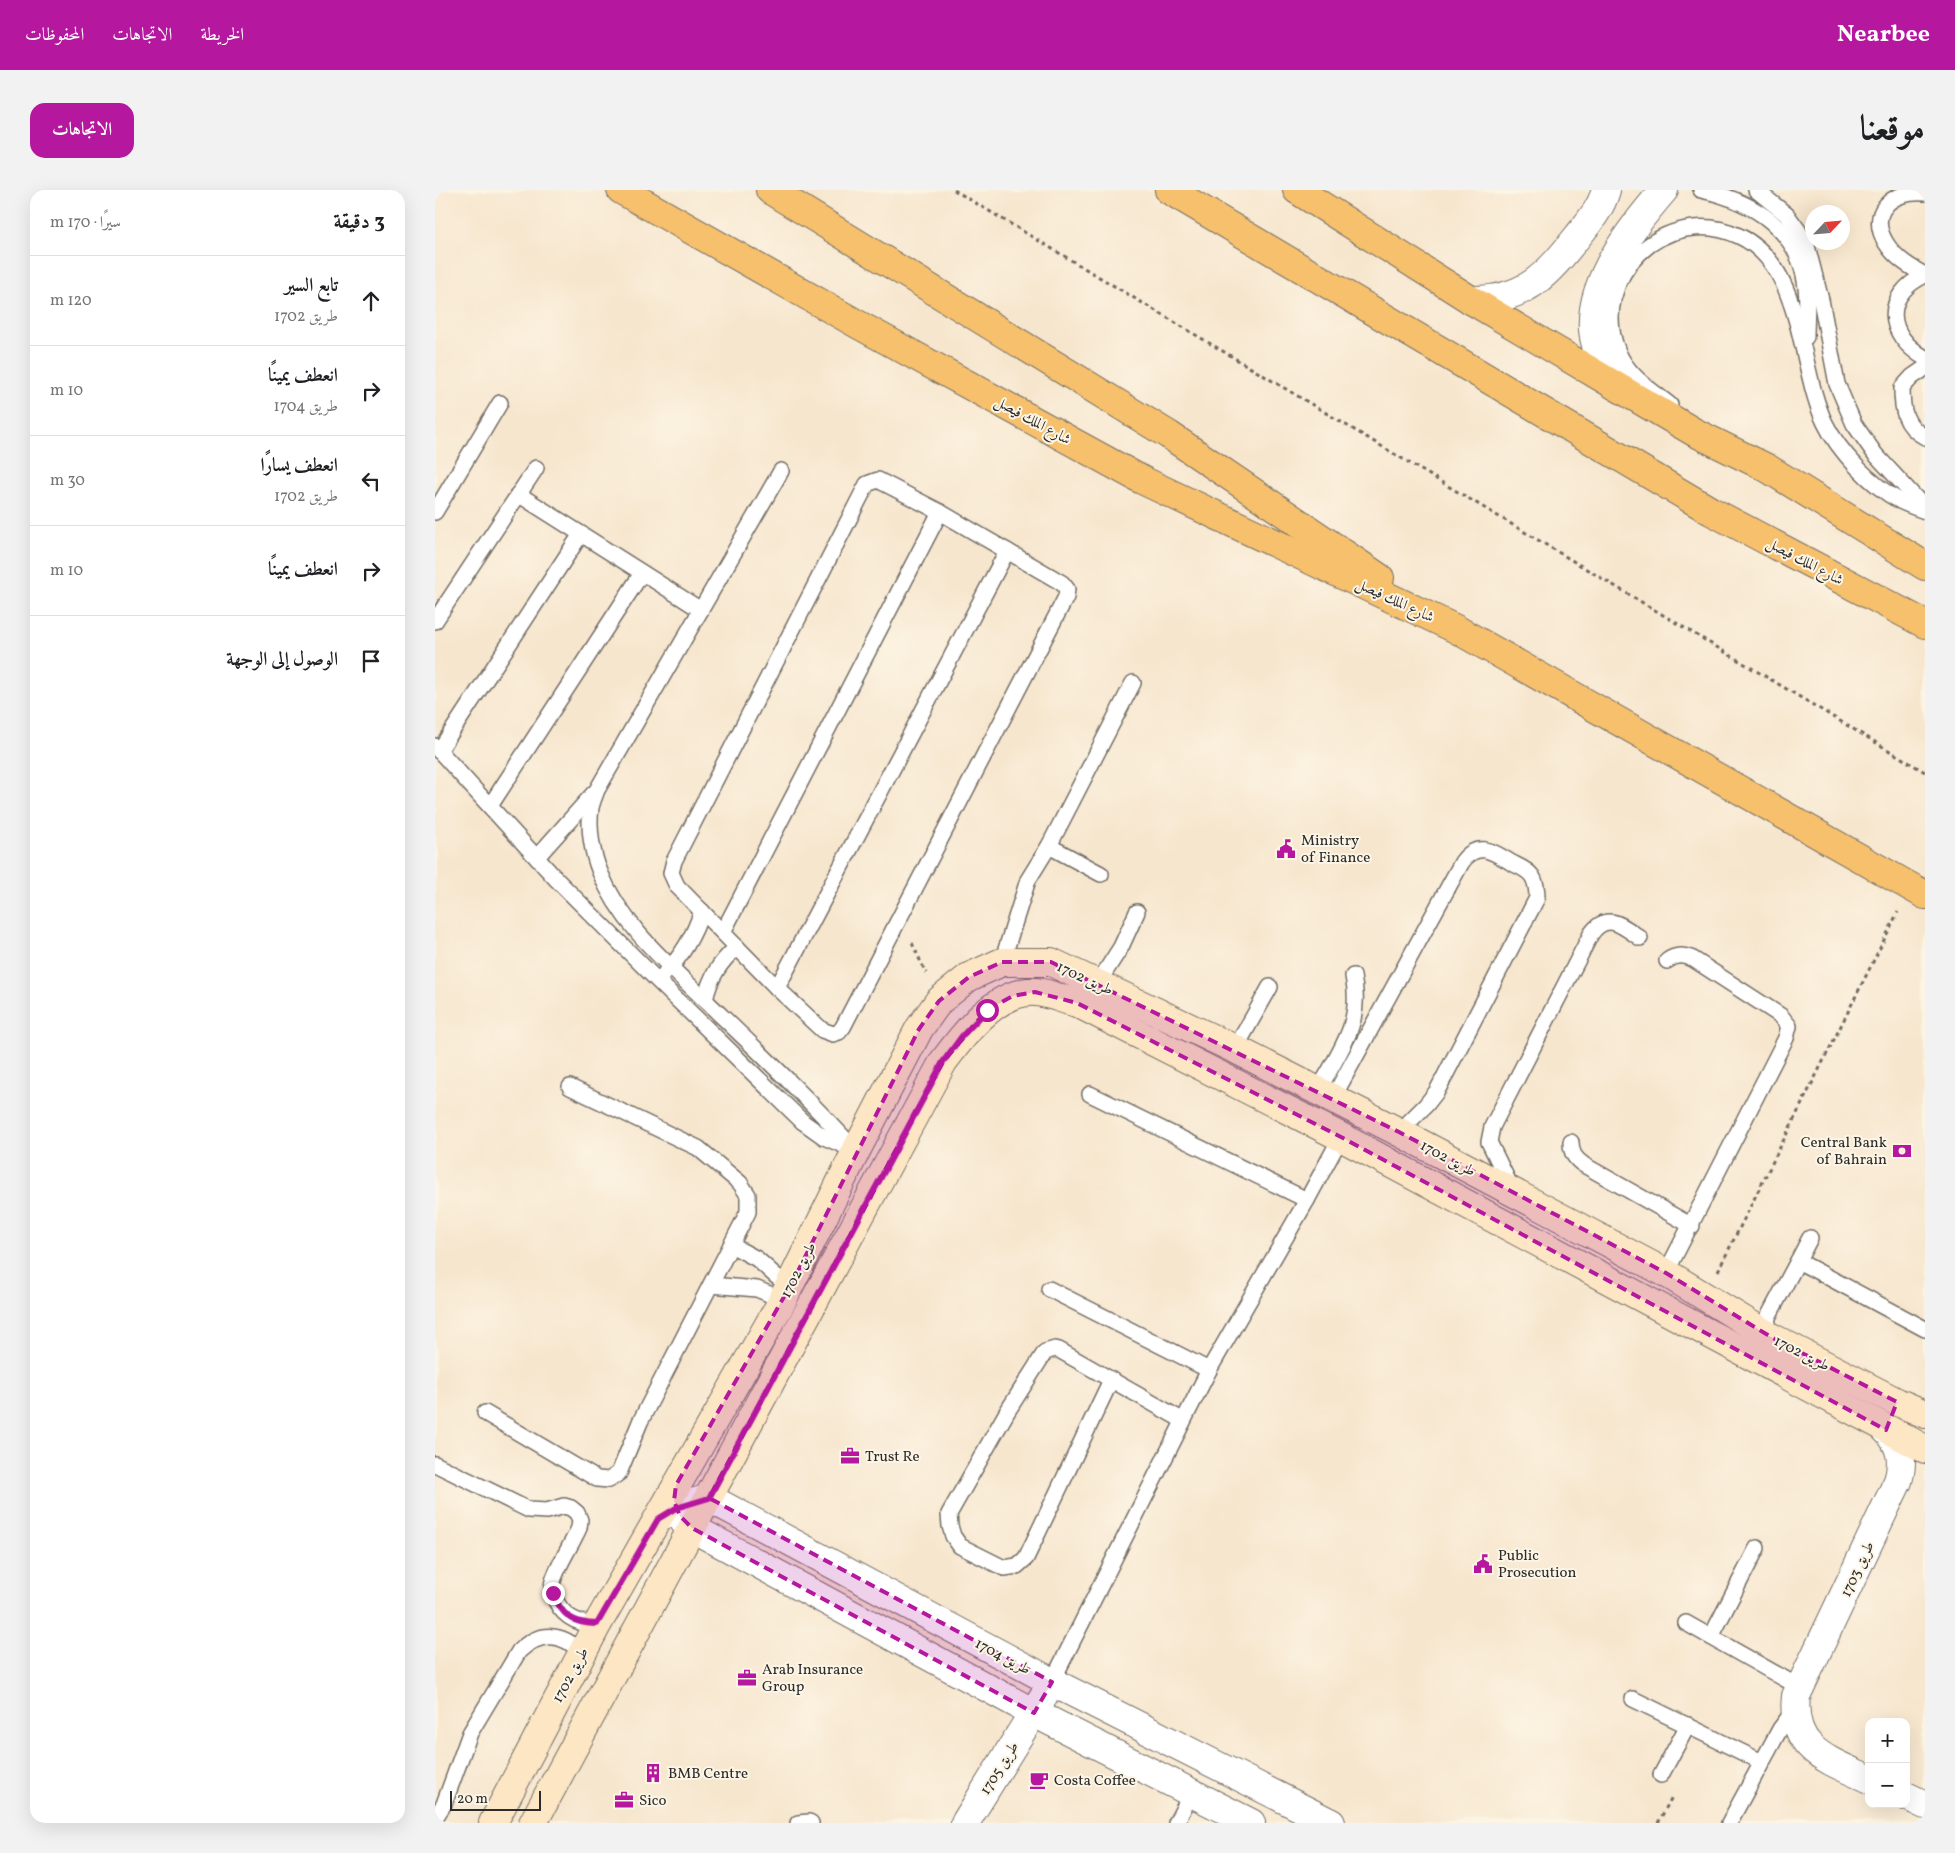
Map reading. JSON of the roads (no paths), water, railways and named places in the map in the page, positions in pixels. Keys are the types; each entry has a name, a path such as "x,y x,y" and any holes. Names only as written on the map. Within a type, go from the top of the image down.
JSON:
{"highway":[{"name":"شارع الملك فيصل","path":"621,190 859,325 1142,480 1456,629 1918,891"},
{"name":"شارع الملك فيصل","path":"770,190 1169,435 1456,629"},
{"name":"شارع الملك فيصل","path":"1169,190 1711,512 1925,624"},
{"path":"1297,190 1471,300 1694,432 1767,468 1925,566"}],"street":[{"path":"1471,300 1505,297 1521,291 1538,281 1554,267 1594,215 1602,204 1606,190"},
{"path":"1616,386 1605,369 1597,350 1593,330 1594,309 1599,289 1611,282 1629,235 1664,190"},
{"name":"طريق 1702","path":"533,1823 676,1510 919,1029 939,1001 969,977 1002,962 1051,962 1235,1049 1399,1132 1666,1274 1771,1337 1897,1402 1925,1413"},
{"name":"طريق 1702","path":"493,1823 597,1624 676,1510 709,1498 943,1062 962,1036 987,1010 1013,996 1035,992 1077,1003 1341,1137 1886,1430 1925,1449"},
{"path":"1335,1100 1341,1137"},
{"path":"856,1151 888,1166"},
{"path":"1886,1430 1897,1402"},
{"name":"طريق 1703","path":"1798,1698 1898,1481 1902,1468 1901,1455 1893,1437 1886,1430"},
{"name":"طريق 1704","path":"709,1498 1052,1682 1331,1823"},
{"path":"676,1510 1033,1713 1251,1823"},
{"name":"طريق 1705","path":"965,1823 1052,1682"},
{"path":"1798,1698 1796,1721 1800,1733 1815,1752 1865,1777"},
{"path":"1910,1798 1925,1805"}],"lane":[{"path":"1701,190 1751,206 1777,226 1801,249 1821,300 1837,384 1854,424 1875,454 1925,509"},
{"path":"1756,190 1787,215 1798,230 1806,286 1805,355"},
{"path":"1925,193 1903,192 1893,196 1884,204 1880,230 1896,257 1925,275"},
{"path":"1694,432 1672,406 1633,376 1618,352 1614,339 1611,310 1611,282 1636,256 1661,237 1675,231 1708,228 1725,230 1741,237 1755,246 1777,272 1789,298 1818,406 1826,424 1840,446 1876,486 1901,502 1925,509"},
{"path":"1925,275 1912,281 1902,291 1896,304 1895,318 1897,332 1905,344 1925,358"},
{"path":"1925,368 1912,377 1902,388 1903,410 1909,426 1925,436"},
{"path":"437,503 500,403"},
{"path":"435,621 536,468"},
{"path":"781,471 597,790 591,807 591,828 599,871 614,901 631,926 826,1118 856,1151"},
{"path":"878,480 940,512 1062,582 1067,589 1066,597 843,1028 839,1032 827,1033 777,988 677,886 671,873 674,860 867,484 878,480"},
{"path":"518,494 701,610"},
{"path":"723,932 940,512"},
{"path":"581,534 437,748 537,857 657,980 803,1122 825,1137 856,1151"},
{"path":"777,988 1007,551"},
{"path":"490,806 642,573"},
{"path":"1002,962 1028,880 1049,846 1133,683"},
{"path":"537,857 597,790"},
{"path":"1049,846 1101,874"},
{"path":"1335,1100 1467,855 1476,850 1485,849 1493,852 1530,873 1537,889 1534,906 1437,1091 1399,1132"},
{"path":"657,980 671,967 690,941 702,911"},
{"path":"1098,983 1121,947 1137,912"},
{"path":"1514,1193 1489,1142 1492,1127 1595,928 1601,923 1615,922 1641,938"},
{"path":"705,1000 708,987 719,965 737,947"},
{"path":"1666,1274 1786,1038 1789,1026 1781,1016 1693,959 1686,956 1677,956 1667,961"},
{"path":"1335,1100 1355,1012 1356,1000 1353,976"},
{"path":"1235,1049 1270,987"},
{"path":"1355,1012 1377,1020"},
{"path":"485,1414 597,1479 609,1480 619,1473 640,1422 748,1212 748,1195 740,1183 698,1148 570,1087"},
{"path":"1090,1094 1307,1200"},
{"path":"1052,1682 1209,1370 1341,1137"},
{"path":"1571,1142 1572,1153 1584,1165 1692,1226"},
{"path":"1771,1337 1767,1319 1810,1238"},
{"path":"711,1284 757,1289 769,1294 786,1294 777,1276 757,1259 731,1245"},
{"path":"1798,1261 1925,1329"},
{"path":"1049,1289 1209,1370"},
{"path":"1111,1380 1026,1558 1011,1568 1005,1568 960,1546 953,1536 949,1514 1042,1355 1050,1350 1059,1350 1183,1420"},
{"path":"435,1464 529,1510 547,1511 564,1506 571,1508 577,1513 580,1520 579,1528 552,1582 553,1593 563,1612 572,1619 584,1624 597,1624"},
{"path":"1711,1637 1757,1548"},
{"path":"1686,1623 1711,1637 1798,1698"},
{"path":"435,1818 444,1804 470,1733 519,1651 531,1641 546,1636 566,1640 575,1645 582,1653"},
{"name":"طريق 1703","path":"1729,1823 1798,1698"},
{"path":"1633,1699 1762,1762"},
{"path":"1661,1775 1688,1725"},
{"path":"1176,1823 1191,1794"},
{"path":"798,1823 811,1823"}],"place":[{"name":"Ministry of Finance","path":"1286,849"},
{"name":"Central Bank of Bahrain","path":"1902,1151"},
{"name":"Trust Re","path":"850,1456"},
{"name":"Public Prosecution","path":"1483,1564"},
{"name":"Arab Insurance Group","path":"747,1678"},
{"name":"BMB Centre","path":"653,1773"},
{"name":"Costa Coffee","path":"1039,1780"},
{"name":"Sico","path":"624,1800"}]}
